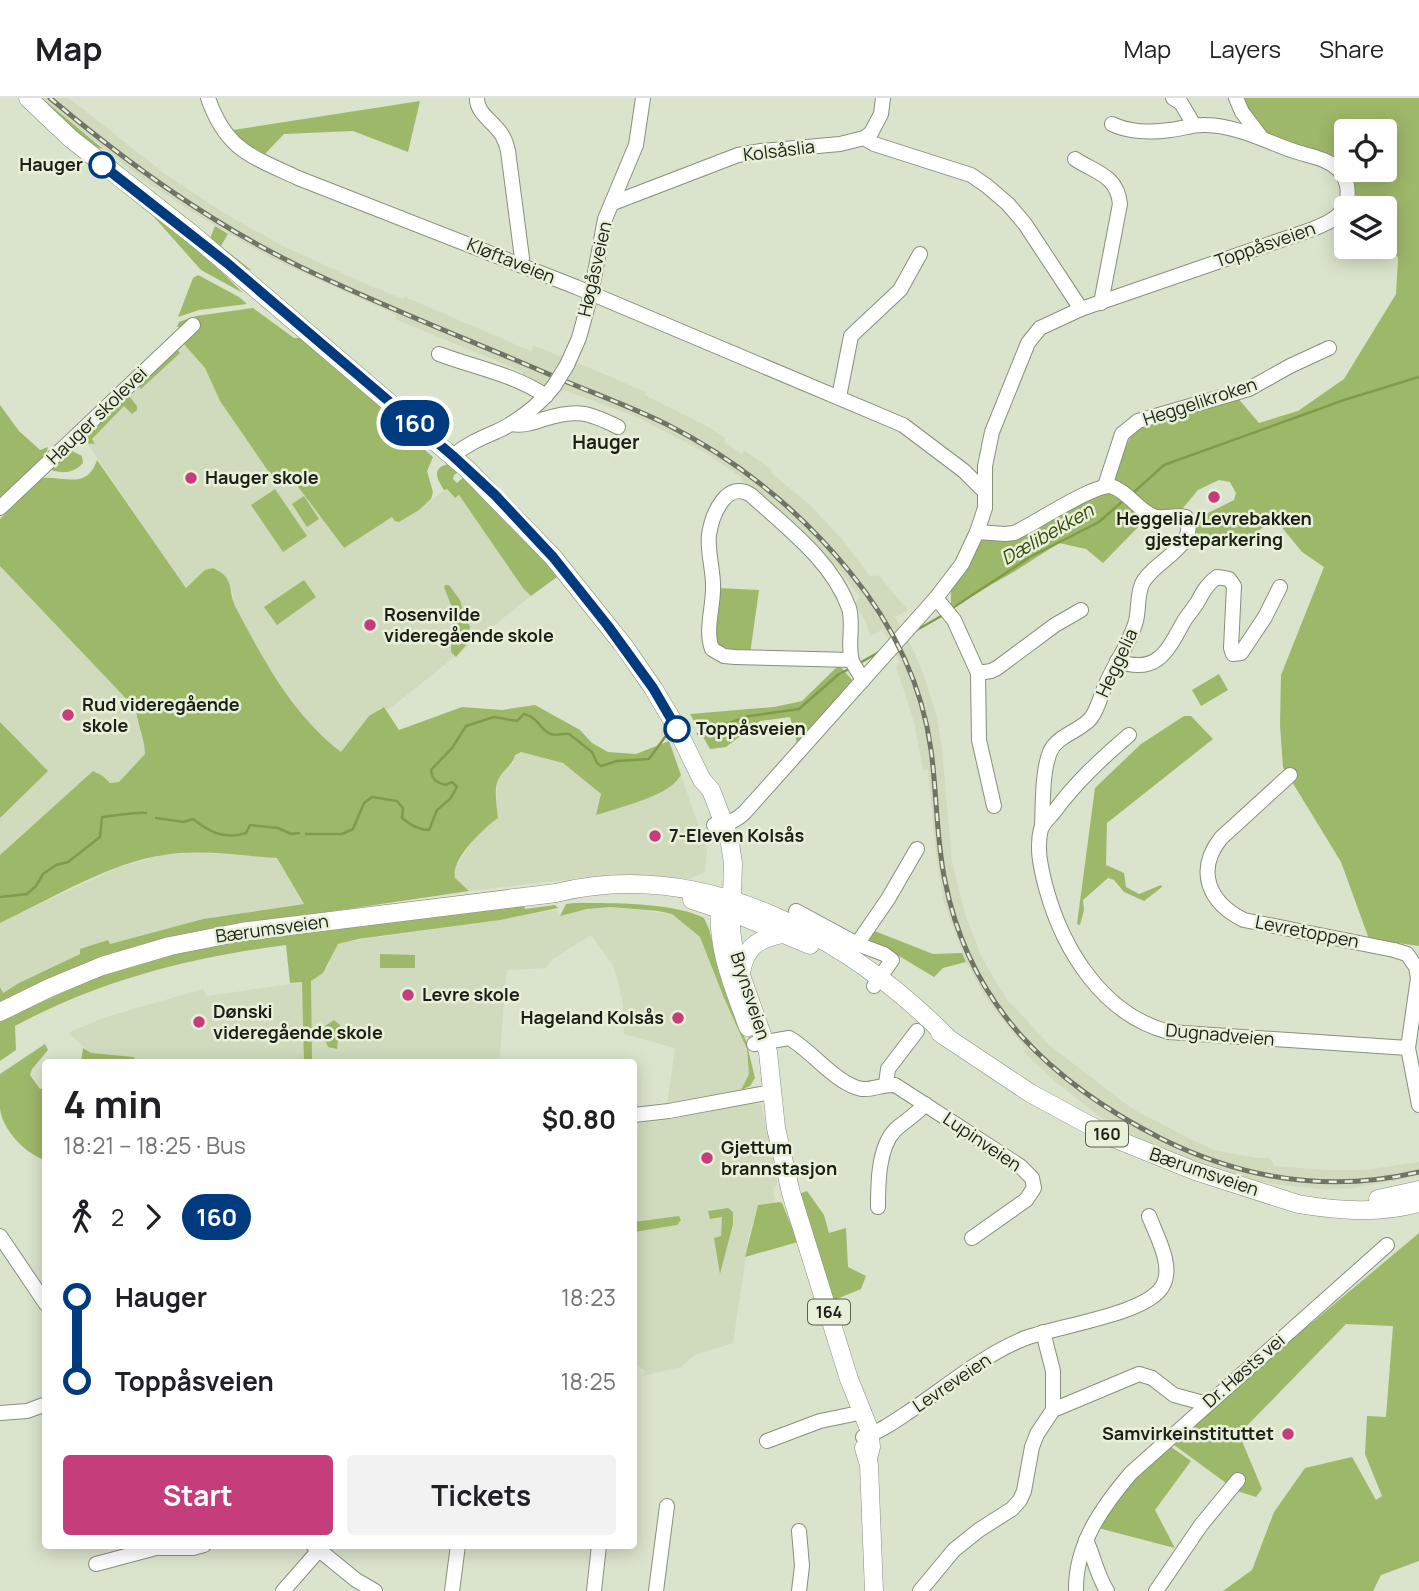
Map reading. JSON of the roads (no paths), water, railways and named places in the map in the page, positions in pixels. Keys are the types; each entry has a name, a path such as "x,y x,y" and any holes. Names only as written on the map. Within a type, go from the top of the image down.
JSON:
{"main road":[{"name":"Brynsveien","path":"28,98 93,157 192,234 453,456 522,523 608,626 653,688 680,733 721,822 719,837 723,884 733,943 760,1043 766,1083 771,1092 791,1193 866,1436 874,1591"},
{"name":"Bærumsveien","path":"0,1012 102,966 191,941 556,893 579,887 639,884 726,904 816,937 858,960 878,982 949,1039 1030,1093 1113,1138 1177,1165 1298,1204 1346,1210 1387,1209 1419,1203"},
{"name":"Brynsveien","path":"726,904 724,960 760,1043"},
{"name":"Bærumsveien","path":"726,904 783,934 817,948 878,982"},
{"path":"741,973 750,947 764,939 783,934"},
{"name":"Bærumsveien","path":"1280,1197 1366,1200 1419,1190"}],"street":[{"name":"Kløftaveien","path":"208,98 225,134 238,148 253,157 298,178 591,293 839,397 911,430 964,471 985,492"},
{"path":"477,98 476,104 504,137 509,151 522,258 520,265"},
{"name":"Høgåsveien","path":"453,456 468,444 530,411 550,391 567,365 576,345 591,293 603,228 636,145 643,98"},
{"path":"883,98 881,114 871,133 864,138 874,144 971,175 987,186 1008,204 1025,224 1082,309"},
{"path":"1173,98 1181,103 1194,125"},
{"path":"1237,98 1242,112 1261,137"},
{"name":"Toppåsveien","path":"721,822 738,819 936,598 962,564 985,508 985,466 992,432 1028,343 1040,328 1082,309 1313,229 1337,217 1346,203 1348,190 1344,176 1338,169 1325,161 1261,137 1232,129 1194,125 1167,131 1146,131 1112,124"},
{"name":"Kolsåslia","path":"613,203 738,155 839,144 864,138"},
{"path":"1074,159 1110,180 1119,192 1120,204 1101,303"},
{"path":"839,397 851,336 900,290 920,254"},
{"name":"Hauger skolevei","path":"0,508 193,325"},
{"name":"Heggelikroken","path":"1109,486 1122,434 1129,426 1153,416 1249,389 1329,348"},
{"path":"439,354 474,368 550,391"},
{"name":"Høgåsveien","path":"510,424 522,426 573,411 597,417 618,428"},
{"path":"977,531 1014,533 1077,498 1109,486"},
{"name":"Heggelia","path":"1042,827 1049,754 1056,743 1090,720 1133,630 1143,582 1151,571 1185,540 1189,530 1185,517 1149,514 1109,486"},
{"path":"852,660 735,657 724,656 712,649 709,638 713,575 709,534 725,498 732,491 742,489 751,495 810,550 832,577 851,616 852,660 863,680"},
{"path":"1117,661 1140,667 1156,661 1171,646 1206,587 1217,577 1229,579 1234,586 1231,648 1233,654 1241,653 1265,617 1280,587"},
{"path":"936,598 954,620 978,673 979,740 994,806"},
{"path":"978,673 991,671 1055,625 1081,610"},
{"path":"1042,827 1093,765 1129,735"},
{"name":"Levretoppen","path":"1290,775 1213,848 1207,875 1208,884 1220,904 1244,920 1394,950 1407,954 1414,961 1418,978 1408,1048 1419,1105"},
{"name":"Dugnadveien","path":"1042,827 1040,865 1051,906 1067,943 1107,998 1146,1027 1169,1032 1408,1048"},
{"path":"857,944 888,899 917,849"},
{"path":"796,911 892,960 878,982"},
{"path":"886,1084 888,1069 917,1031"},
{"name":"Lupinveien","path":"760,1043 789,1038 850,1084 862,1089 895,1085 1020,1166 1032,1178 1034,1188 1027,1200 972,1238"},
{"path":"637,1115 771,1092"},
{"name":"Lupinveien","path":"878,1207 878,1192 888,1140 925,1104"},
{"name":"Levreveien","path":"866,1436 893,1422 982,1361 1020,1340 1134,1306 1161,1290 1166,1280 1167,1268 1149,1216"},
{"path":"0,1236 42,1298"},
{"name":"Dr. Høsts vei","path":"1076,1591 1077,1564 1086,1540 1103,1509 1131,1473 1387,1245"},
{"path":"1043,1332 1053,1371 1053,1410"},
{"path":"920,1591 960,1545 1012,1509 1020,1500 1032,1447 1053,1410 1139,1374 1152,1378 1174,1395 1207,1404"},
{"path":"0,1413 27,1411 42,1405"},
{"path":"767,1441 820,1421 860,1413"},
{"path":"1156,1591 1201,1525 1238,1480"},
{"path":"656,1591 667,1506"},
{"path":"799,1531 802,1566 799,1591"},
{"path":"1086,1540 1095,1558 1099,1578 1107,1591"},
{"path":"96,1564 152,1549"},
{"path":"283,1591 315,1549"},
{"path":"317,1549 374,1591"},
{"path":"452,1591 457,1549"},
{"path":"594,1591 599,1549"}],"waterway":[{"name":"Dælibekken","path":"1133,493 1164,465 1344,400 1419,377"},
{"name":"Dælibekken","path":"951,609 1030,557 1099,522 1125,499"},
{"name":"Dælibekken","path":"915,631 943,615"},
{"name":"Dælibekken","path":"858,664 879,652"},
{"name":"Dælibekken","path":"698,734 749,716 799,709 839,674 849,669"},
{"name":"Dælibekken","path":"306,834 342,834 353,829 364,803 372,797 397,801 403,808 402,818 414,827 429,830 437,810 450,799 457,787 452,782 445,785 437,782 431,770 452,748 466,726 494,717 517,721 524,714 533,718 547,732 556,735 569,734 592,752 601,766 617,761 649,759 665,737"},
{"name":"Dælibekken","path":"0,897 27,894 43,874 56,865 68,862 100,837 102,817 146,813"},
{"name":"Dælibekken","path":"156,818 184,822 193,819 211,831 231,836 246,833 250,825 278,828 291,834 299,833"}],"railway":[{"path":"50,98 142,171 240,235 369,299 666,424 741,470 809,527 849,571 878,611 912,677 927,725 945,881 957,926 974,967 996,1003 1022,1036 1052,1066 1085,1093 1162,1139 1193,1153 1255,1173 1320,1181 1353,1181 1419,1172"}],"place":[{"name":"Hauger","path":"102,165"},
{"name":"Hauger skole","path":"191,478"},
{"name":"Heggelia/Levrebakken gjesteparkering","path":"1214,497"},
{"name":"Rosenvilde videregående skole","path":"370,625"},
{"name":"Rud videregående skole","path":"68,715"},
{"name":"Toppåsveien","path":"677,729"},
{"name":"7-Eleven Kolsås","path":"655,836"},
{"name":"Levre skole","path":"408,995"},
{"name":"Hageland Kolsås","path":"678,1018"},
{"name":"Dønski videregående skole","path":"199,1022"},
{"name":"Gjettum brannstasjon","path":"707,1158"},
{"name":"Samvirkeinstituttet","path":"1288,1434"}],"district":[{"name":"Hauger","path":"606,442"}]}
